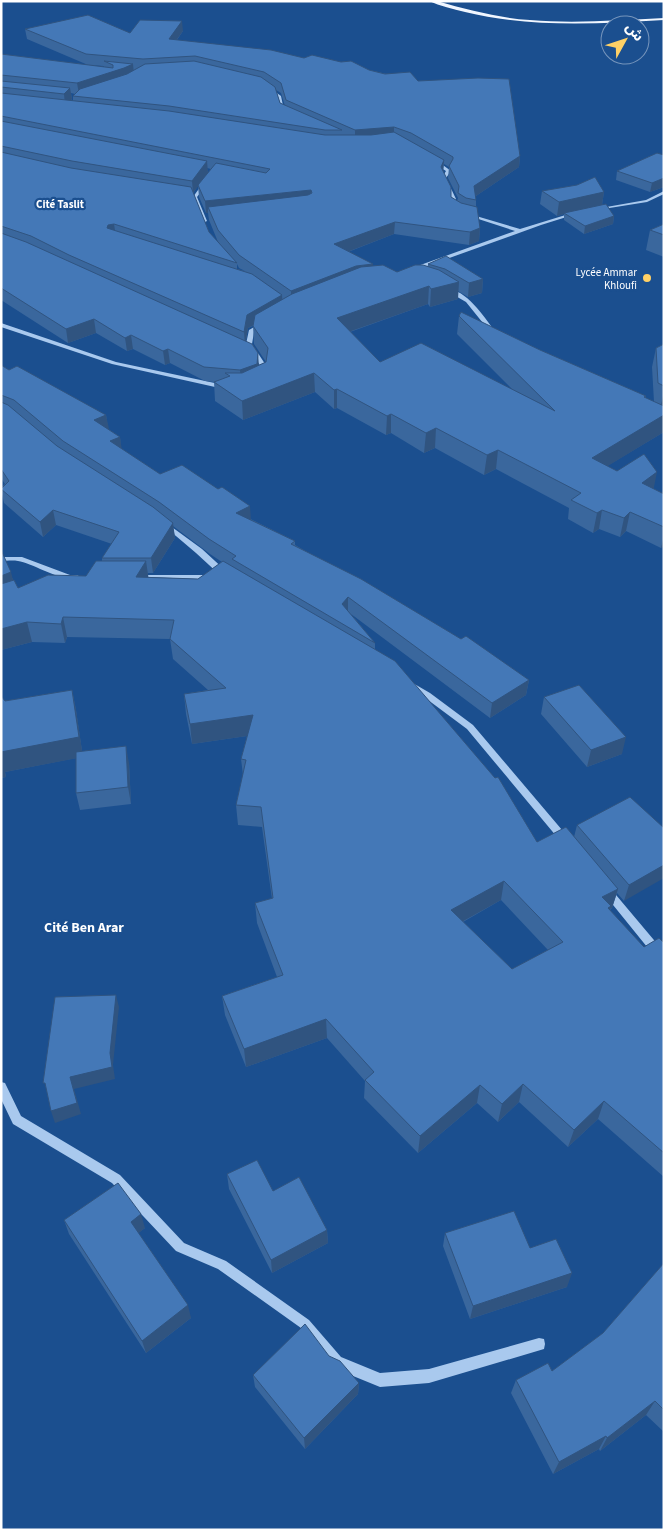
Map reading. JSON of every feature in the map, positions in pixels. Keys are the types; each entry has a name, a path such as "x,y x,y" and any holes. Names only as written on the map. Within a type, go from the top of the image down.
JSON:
{"main road":[{"path":"430,1 481,15 515,20 552,22 664,19"}],"street":[{"path":"263,85 279,96 283,113 291,116"},
{"path":"425,156 449,171 444,178 454,200 453,207 520,231"},
{"path":"195,197 209,178"},
{"path":"588,211 646,201 664,192"},
{"path":"186,195 195,197"},
{"path":"195,197 209,231"},
{"path":"412,270 579,212"},
{"path":"203,217 212,216"},
{"path":"441,285 468,302 492,331 500,335"},
{"path":"262,380 264,367 249,344 252,331 267,322"},
{"path":"1,325 114,363 215,387 233,388"},
{"path":"248,351 257,356"},
{"path":"128,577 227,577 199,551 158,519"},
{"path":"1,559 20,559 69,577 79,577"},
{"path":"61,580 69,577"},
{"path":"402,680 427,694 470,727 569,845"},
{"path":"600,883 664,960"},
{"path":"1,1087 17,1120 116,1179 180,1246 222,1265 305,1324 336,1362 380,1380 429,1376 539,1344"}],"building":[{"path":"88,15 130,33 140,20 182,21 169,39 271,50 304,58 312,55 341,62 351,61 369,70 385,74 410,72 418,81 478,78 509,79 520,156 474,186 476,200 466,198 458,193 459,186 449,166 453,157 411,133 394,127 355,130 286,100 281,83 264,72 195,56 143,59 86,54 25,29"},
{"path":"1,54 113,68 113,65 104,61 133,64 77,83 1,75"},
{"path":"194,61 261,77 275,87 280,103 342,130 325,130 169,106 73,96 80,89 127,74 145,64"},
{"path":"1,81 70,88 64,94 1,87"},
{"path":"1,93 169,111 325,135 371,135 394,132 444,160 441,167 451,187 451,197 461,203 477,207 480,228 470,232 395,222 334,244 373,264 356,266 291,291 239,255 218,230 208,207 308,195 312,193 311,190 205,201 198,185 216,163 266,173 270,169 1,116"},
{"path":"1,121 207,161 192,181 72,161 1,146"},
{"path":"1,152 71,168 191,187 209,232 237,263 114,224 108,225 107,228 252,274 282,295 247,315 244,332 69,255 31,236 1,226"},
{"path":"657,153 664,155 664,178 652,183 617,171"},
{"path":"595,177 604,192 559,202 542,191 577,185"},
{"path":"606,204 614,216 585,226 564,213"},
{"path":"664,224 664,235 650,230"},
{"path":"1,233 26,242 252,344 258,353 257,364 240,370 204,367 168,349 163,351 131,335 125,338 94,319 66,329 1,288"},
{"path":"446,256 483,279 469,283 445,269 428,264"},
{"path":"383,265 397,272 415,265 423,265 439,270 459,282 431,289 429,286 337,318 380,362 421,343 555,411 459,316 461,312 540,350 646,396 644,397 664,406 664,415 592,458 617,471 644,454 657,472 642,483 664,494 664,527 630,512 624,518 602,510 597,513 571,500 581,493 498,450 487,455 436,428 426,433 391,414 387,416 337,389 334,390 314,373 242,401 214,382 230,376 225,373 242,373 266,362 268,348 253,326 255,315 292,294 361,267"},
{"path":"664,344 664,386 658,383 656,348"},
{"path":"1,365 9,370 17,366 106,415 94,420 120,437 110,441 160,474 182,465 218,489 222,487 250,506 236,513 295,541 291,544 361,579 461,639 466,636 529,680 492,703 348,597 342,604 375,643 232,559 236,556 209,539 159,502 63,441 14,400 1,395"},
{"path":"1,402 8,405 57,446 153,507 173,523 151,558 102,558 119,532 53,510 40,522 1,489 9,481 1,469"},
{"path":"1,550 11,572 1,576"},
{"path":"96,561 146,561 136,577 198,579 223,561 395,661 495,778 498,777 537,842 566,827 618,889 602,897 611,906 608,908 644,947 659,938 664,943 664,1153 604,1101 574,1130 523,1084 502,1104 480,1085 420,1136 365,1080 374,1072 326,1019 244,1049 222,996 283,975 255,903 273,898 261,807 236,805 246,760 241,759 253,715 190,724 184,694 226,688 170,639 174,620 63,617 61,624 27,622 1,629 1,584 14,580 18,588 48,575 86,576","holes":["504,881 563,942 512,969 451,910"]},
{"path":"579,685 626,737 591,750 544,697"},
{"path":"72,690 79,737 1,752 1,696 5,701"},
{"path":"126,746 128,787 76,793 76,752"},
{"path":"630,797 664,828 664,865 629,885 577,825"},
{"path":"116,995 110,1053 112,1067 70,1077 77,1103 51,1111 45,1083 43,1083 55,997"},
{"path":"257,1160 273,1191 299,1177 327,1230 271,1260 227,1174"},
{"path":"118,1183 141,1214 131,1222 188,1305 142,1341 64,1220"},
{"path":"514,1211 530,1248 556,1239 572,1273 473,1306 445,1233"},
{"path":"664,1263 664,1410 655,1401 607,1438 606,1436 559,1462 516,1380 548,1363 552,1371 603,1333"},
{"path":"305,1324 329,1356 340,1361 359,1383 304,1438 253,1375"}],"place":[{"name":"Lycée Ammar Khloufi","path":"647,278"}],"district":[{"name":"Cité Taslit","path":"60,204"},
{"name":"Cité Ben Arar","path":"84,927"}]}
